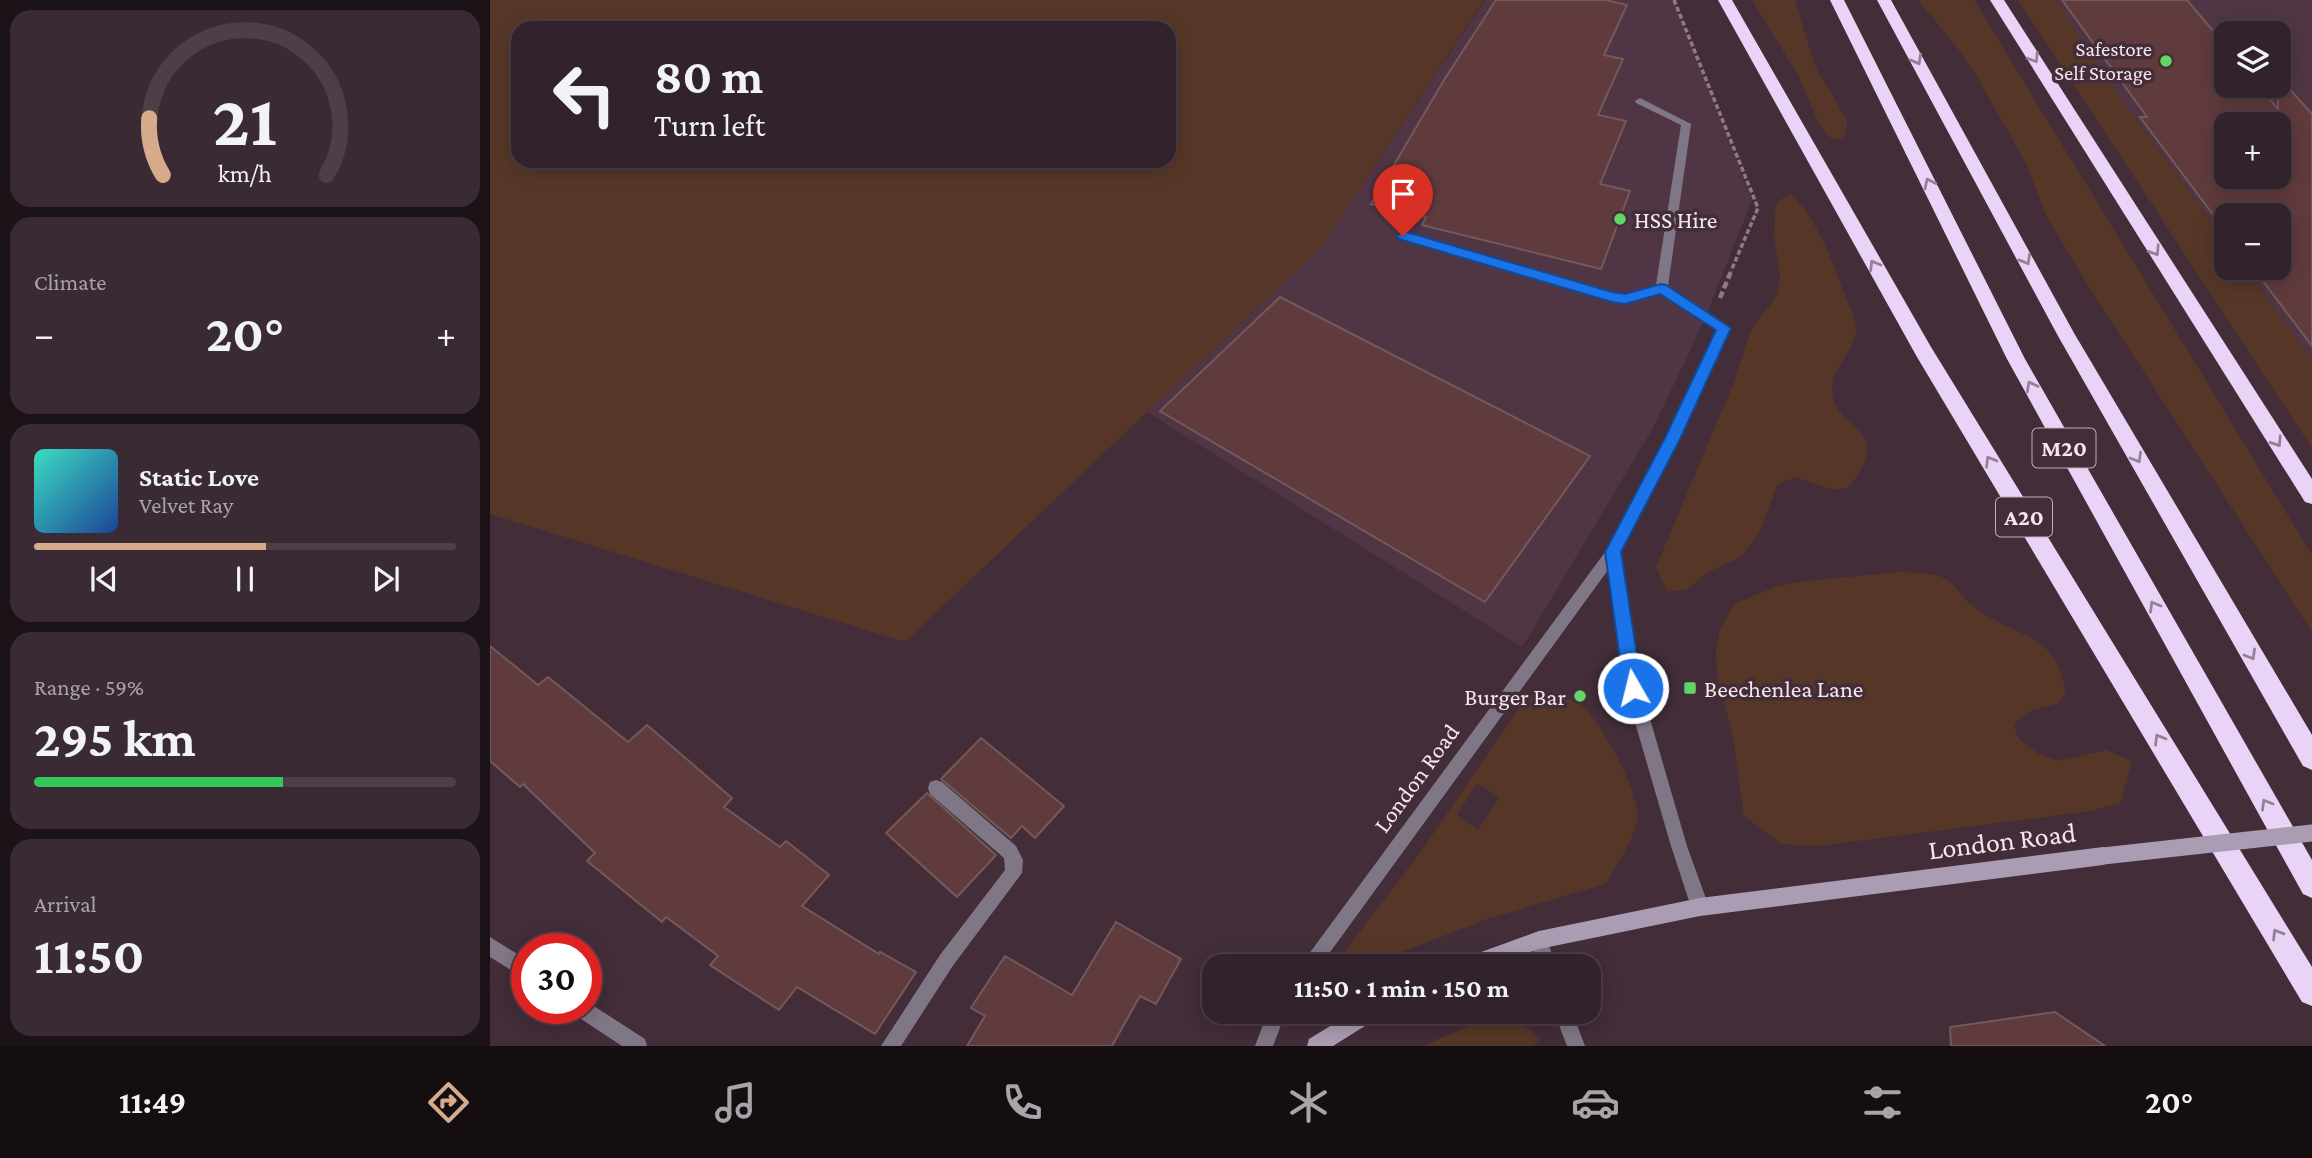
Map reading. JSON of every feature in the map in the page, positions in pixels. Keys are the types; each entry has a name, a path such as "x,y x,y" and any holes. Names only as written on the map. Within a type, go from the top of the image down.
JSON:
{"highway":[{"name":"A20","path":"1725,0 1924,352 2312,992"},
{"name":"M20","path":"1838,0 2023,372 2312,885"},
{"name":"M20","path":"1884,0 2067,336 2312,758"},
{"path":"1997,0 2312,496"}],"main road":[{"name":"London Road","path":"1499,954 1539,940 1700,907 2103,856 2312,833"},
{"path":"1316,1046 1350,1024"}],"street":[{"path":"1640,102 1686,124 1661,288"},
{"path":"1403,236 1612,297 1625,299 1661,288 1724,328"},
{"name":"London Road","path":"1317,954 1613,552 1672,439 1724,328"},
{"path":"1613,552 1633,688 1700,907"},
{"path":"890,1046 946,961 1013,873 1014,860 1010,852 936,788"},
{"path":"1539,940 1543,954"},
{"path":"490,946 511,960"},
{"path":"602,1022 638,1046"},
{"path":"1264,1046 1272,1024"},
{"path":"1568,1024 1576,1046"}],"path":[{"path":"1674,0 1758,208 1715,309 1724,328"}],"shaded area":[{"path":"490,0 1484,0 1322,246 905,642 490,514"},
{"path":"1485,0 1673,0 1752,200 1704,321 1653,428 1522,647 1147,412 1322,246"},
{"path":"1752,0 1795,0 1815,66 1847,120 1846,134 1839,140 1829,137 1819,124 1798,75"},
{"path":"1918,0 1974,0 2312,555 2312,632 2046,216 2027,165 1976,75"},
{"path":"2018,0 2057,0 2094,62 2214,226 2214,280 2254,280 2312,360 2312,448"},
{"path":"2057,0 2312,0 2312,360 2254,280 2291,280 2291,203 2214,203 2214,226 2094,62"},
{"path":"1791,194 1809,216 1823,240 1854,319 1855,336 1836,372 1832,388 1834,402 1865,440 1867,452 1862,467 1848,488 1835,490 1795,477 1777,485 1760,532 1741,557 1708,572 1686,590 1667,591 1656,567 1732,387 1751,330 1777,296 1780,276 1774,236 1775,211 1778,201"},
{"path":"1899,572 1927,573 1942,577 1989,617 2043,646 2060,671 2066,692 2059,703 2030,711 2013,724 2019,739 2037,753 2060,761 2106,750 2132,761 2120,803 2090,811 1819,846 1782,844 1744,816 1733,737 1717,675 1719,632 1734,604 1775,587 1797,582"},
{"path":"1546,690 1585,709 1593,717 1620,762 1634,796 1637,810 1635,829 1605,884 1487,919 1399,954 1343,954 1422,850 1526,698","holes":["1477,783 1499,798 1478,830 1457,815"]},
{"path":"1473,1024 1522,1024 1540,1039 1533,1046 1423,1046"}],"building":[{"path":"1496,0 1605,0 1627,5 1604,55 1623,59 1598,115 1626,121 1600,184 1630,191 1601,269 1422,225 1426,217 1371,204 1444,80"},
{"path":"2062,0 2187,0 2214,32 2214,98 2269,98 2278,109 2278,98 2291,98 2291,91 2312,114 2312,346 2262,280 2291,280 2291,203 2214,203 2214,216 2140,117 2147,117"},
{"path":"1280,297 1590,456 1485,602 1160,411"},
{"path":"490,646 538,685 548,677 628,742 647,725 732,798 724,807 780,847 786,841 829,875 802,906 879,954 880,952 916,972 875,1034 797,987 779,1010 710,965 718,956 666,917 662,922 587,861 595,853 523,784 520,787 490,761"},
{"path":"981,738 1064,806 1035,838 1022,826 1011,838 941,779"},
{"path":"927,793 996,855 957,897 886,833"},
{"path":"1116,922 1181,959 1156,1004 1140,996 1112,1046 967,1046 985,1016 971,1008 1005,956 1072,995"},
{"path":"2055,1012 2105,1046 1951,1046 1950,1027"}],"place":[{"name":"Safestore Self Storage","path":"2166,61"},
{"name":"HSS Hire","path":"1620,219"},
{"name":"Beechenlea Lane","path":"1690,688"},
{"name":"Burger Bar","path":"1580,696"}],"route":[{"path":"1403,236 1612,297 1625,299 1661,288 1724,328 1672,439 1613,552 1633,688"}]}
